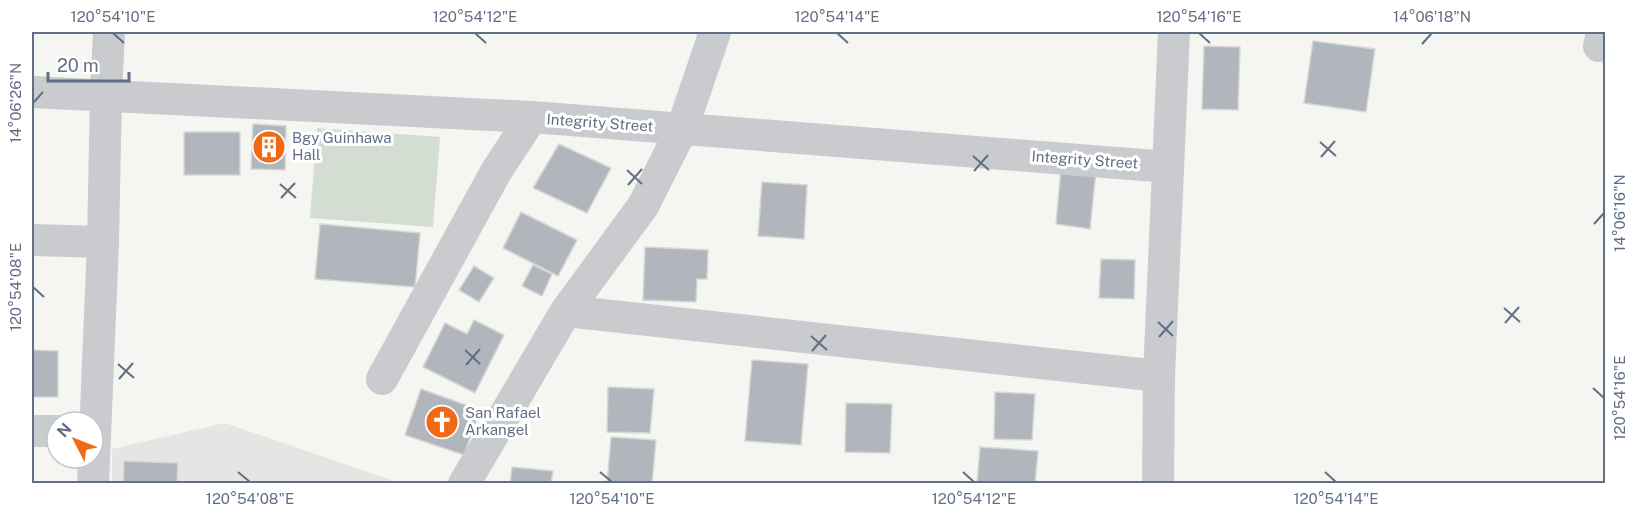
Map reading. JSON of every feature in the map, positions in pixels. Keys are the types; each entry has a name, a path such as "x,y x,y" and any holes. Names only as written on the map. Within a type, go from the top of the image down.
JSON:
{"street":[{"path":"95,410 104,242 109,32"},
{"path":"464,483 566,311 643,206 682,129 715,32"},
{"path":"1158,483 1159,376 1174,32"},
{"name":"Integrity Street","path":"32,92 532,117 1168,167"},
{"path":"382,379 497,170 532,117"},
{"path":"32,240 104,242"},
{"path":"566,311 1159,376"}],"shaded area":[{"path":"317,128 440,137 433,227 310,218"},
{"path":"225,423 400,483 112,483 112,449"}],"building":[{"path":"1313,41 1375,49 1366,112 1304,103"},
{"path":"1204,46 1240,47 1238,110 1202,109"},
{"name":"Bgy Guinhawa Hall","path":"253,124 286,126 285,170 251,169"},
{"path":"184,132 240,132 240,175 184,175"},
{"path":"559,144 611,168 587,213 533,188"},
{"path":"1061,168 1096,171 1090,229 1056,224"},
{"path":"762,182 807,185 804,239 758,236"},
{"path":"521,212 577,240 558,276 503,248"},
{"path":"320,224 420,233 415,287 315,279"},
{"path":"645,247 708,250 707,279 697,279 696,302 643,300"},
{"path":"1101,259 1135,260 1134,299 1099,298"},
{"path":"533,265 552,274 542,296 522,286"},
{"path":"474,266 494,278 479,302 459,290"},
{"path":"474,320 504,335 475,393 423,367 445,323 467,334"},
{"path":"32,350 58,351 58,397 32,397"},
{"path":"752,360 808,364 801,445 745,441"},
{"path":"608,387 654,389 650,433 607,432"},
{"name":"San Rafael Arkangel","path":"421,389 480,410 464,455 405,435"},
{"path":"995,392 1035,394 1032,440 994,439"},
{"path":"846,403 892,404 890,453 845,452"},
{"path":"611,437 656,440 652,484 607,484"},
{"path":"980,447 1038,451 1035,484 977,484"},
{"path":"124,461 178,463 177,484 123,484"},
{"path":"512,467 553,471 551,484 510,484"}],"place":[{"name":"Bgy Guinhawa Hall","path":"269,147"},
{"name":"San Rafael Arkangel","path":"442,422"}]}
